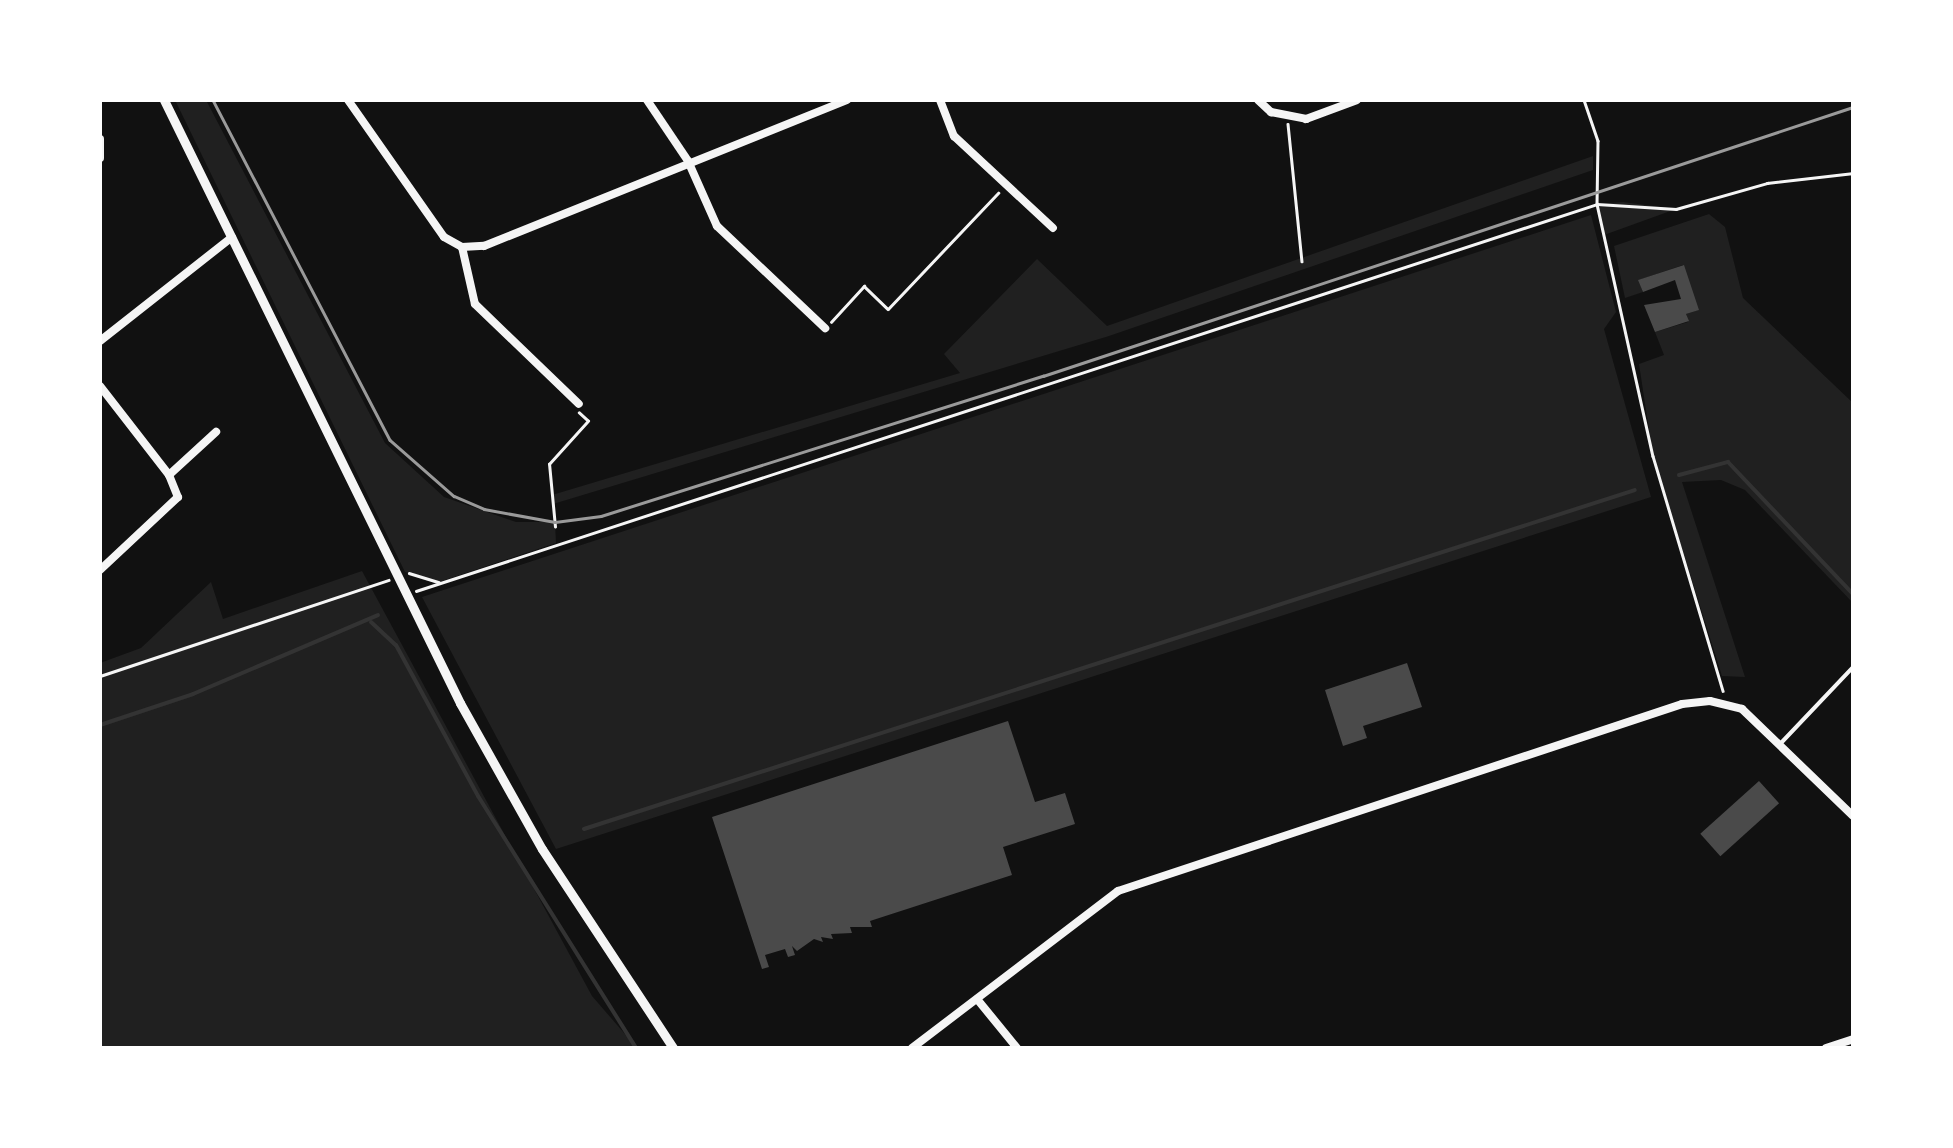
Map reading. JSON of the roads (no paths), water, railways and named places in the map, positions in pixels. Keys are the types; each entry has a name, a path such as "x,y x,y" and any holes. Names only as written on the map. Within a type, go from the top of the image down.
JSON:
{"street":[{"path":"164,100 403,596 542,849 673,1048"},
{"path":"348,100 444,237 462,247 484,246 847,100"},
{"path":"646,100 688,161 717,226 825,328"},
{"path":"940,100 954,136 1052,228"},
{"path":"1258,100 1288,118 1337,112 1356,100"},
{"path":"100,139 100,158"},
{"path":"100,341 232,237"},
{"path":"462,247 475,304 579,404"},
{"path":"100,386 169,474 178,497 172,509 100,570"},
{"path":"169,474 216,432"},
{"path":"912,1048 1118,890 1156,874 1682,704 1722,703 1759,721 1853,816"},
{"path":"977,998 1018,1048"},
{"path":"1826,1048 1853,1039"}],"lane":[{"path":"1781,742 1853,667"}],"waterway":[{"path":"1679,475 1728,462 1853,594"},
{"path":"584,829 1635,490"},
{"path":"100,725 193,694 378,615"},
{"path":"371,622 396,645 478,796 636,1048"}],"tram line":[{"path":"213,100 390,440 454,496 484,509 555,522 601,516 1043,376 1853,107"}]}
